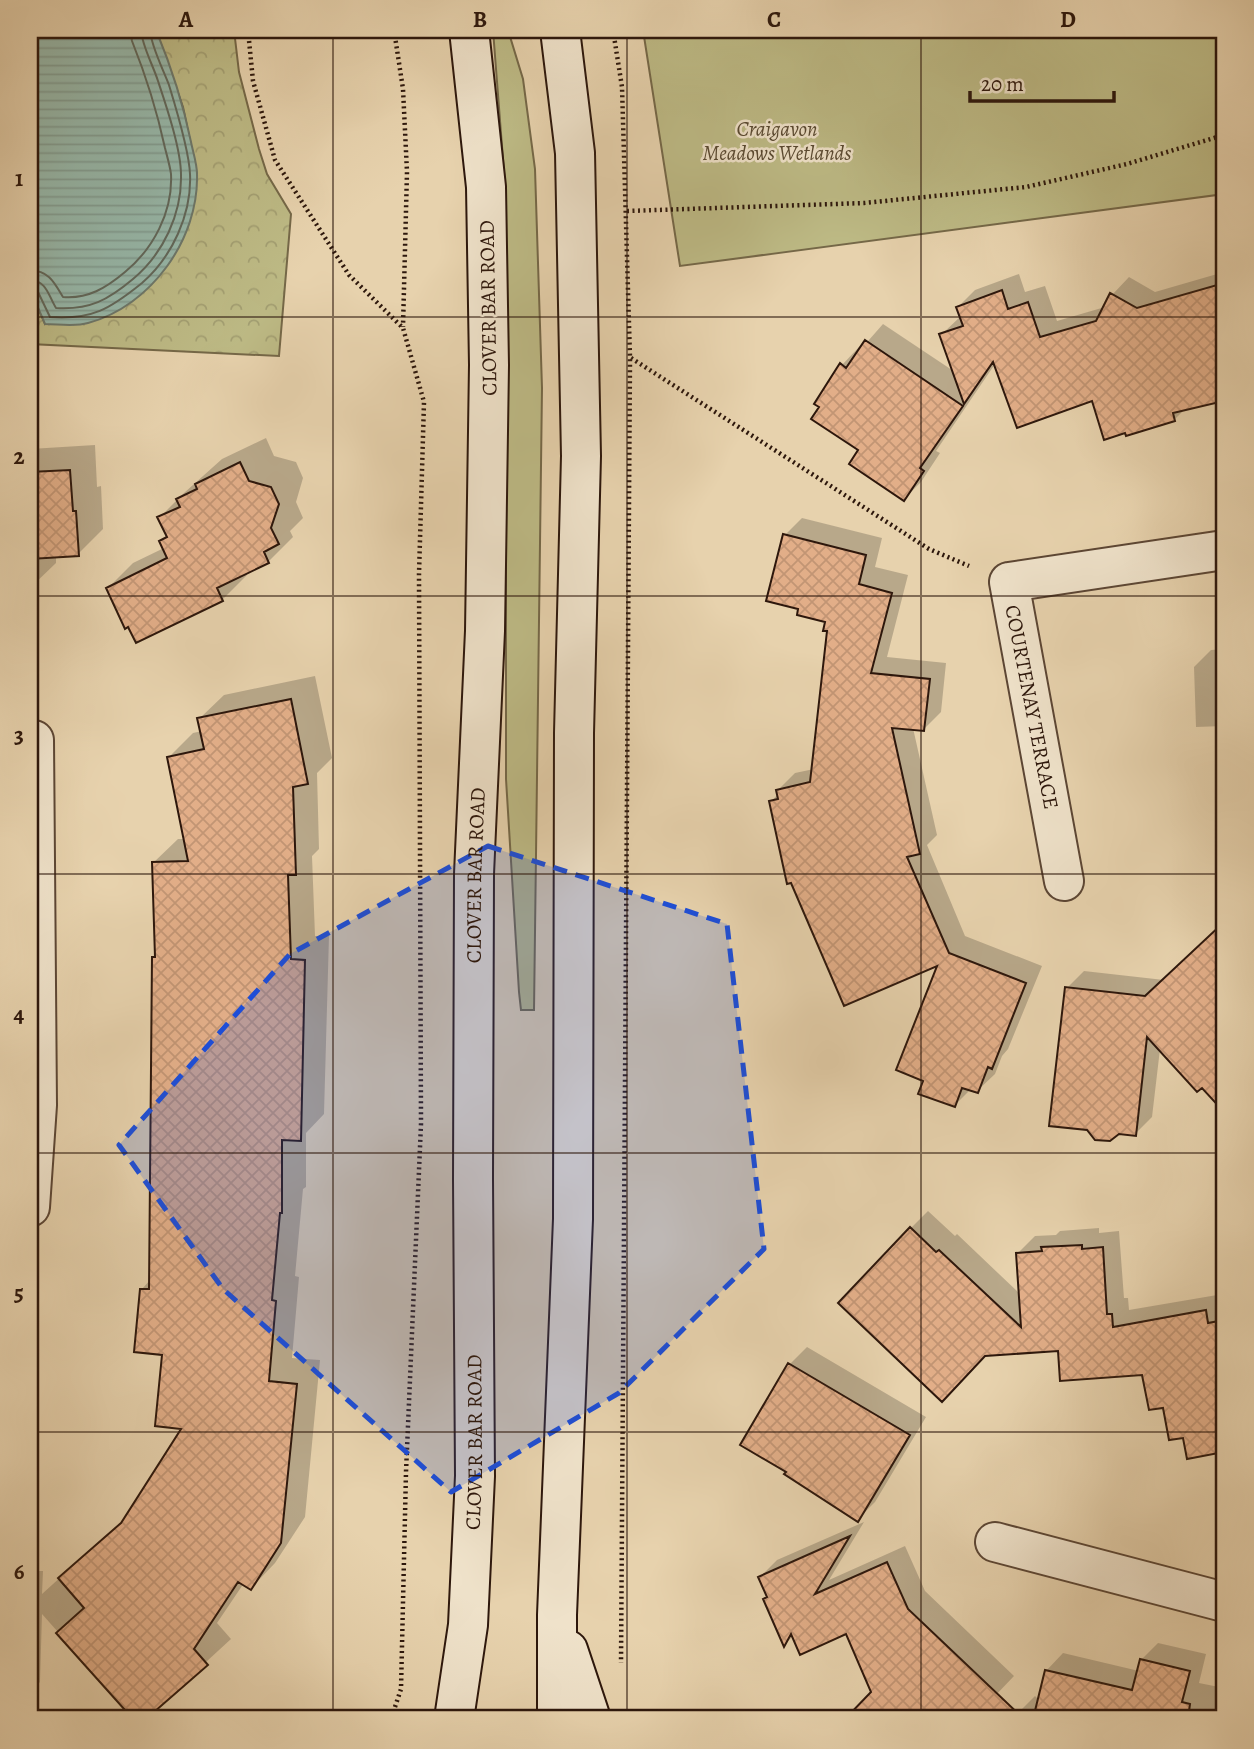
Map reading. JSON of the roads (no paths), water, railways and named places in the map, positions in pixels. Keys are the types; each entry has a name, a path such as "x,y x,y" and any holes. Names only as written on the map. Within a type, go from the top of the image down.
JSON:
{"main road":[{"name":"CLOVER BAR ROAD","path":"454,1719 468,1625 475,1476 474,874 485,631 489,365 486,187 469,30"},
{"path":"557,1719 556,1615 573,1219 574,733 581,456 575,153 560,30"},
{"name":"COURTENAY TERRACE","path":"1064,881 1009,582 1224,551"},
{"path":"30,741 34,740 37,1105 30,1207"},
{"path":"995,1542 1224,1602"},
{"path":"539,1719 556,1615"},
{"path":"556,1615 591,1719"},
{"path":"428,1719 468,1625"},
{"path":"468,1625 473,1719"}],"water":[{"path":"30,30 156,30 172,71 196,162 195,198 190,222 167,267 151,286 132,302 111,314 83,324 45,324 30,289"}],"park label":[{"name":"Craigavon Meadows Wetlands","path":"777,141"}]}
